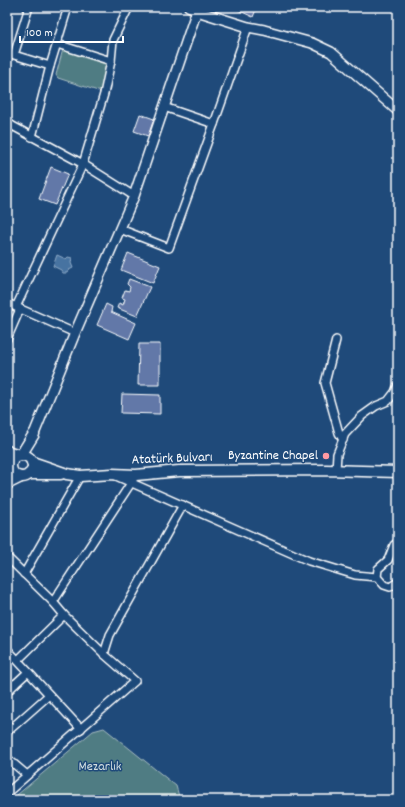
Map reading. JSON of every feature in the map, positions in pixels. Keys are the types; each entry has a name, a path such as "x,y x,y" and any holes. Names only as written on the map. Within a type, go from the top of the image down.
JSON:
{"main road":[{"path":"7,484 25,476 32,470 25,457 34,434"},
{"name":"Atatürk Bulvarı","path":"7,452 25,457 67,474"},
{"path":"25,457 13,459 9,469 15,475 25,476"},
{"name":"Atatürk Bulvarı","path":"25,476 67,474 80,476 112,474 134,479 179,471 336,470 398,472"}],"street":[{"path":"29,7 14,54 50,66"},
{"path":"32,136 50,66 68,7"},
{"path":"7,339 18,308 83,164 104,94 111,61 113,40 129,7"},
{"path":"34,434 75,333 134,196 195,8 248,27 264,30 312,44 331,52 398,111"},
{"path":"120,229 168,248 248,27"},
{"path":"57,44 111,61"},
{"path":"164,107 214,124"},
{"path":"7,133 9,124 83,164 134,196"},
{"path":"7,303 75,333"},
{"path":"336,340 325,383 339,433 343,440"},
{"path":"336,470 337,454 345,434 362,416 376,406 388,401 398,385"},
{"path":"24,574 80,476"},
{"path":"53,602 134,479 183,505 309,561 355,575 377,577 384,585 390,587 398,582"},
{"path":"104,654 110,636 183,505"},
{"path":"377,577 378,568 388,560 394,546 398,542"},
{"path":"7,556 64,615 104,654 135,681 7,793"},
{"path":"18,660 64,615"},
{"path":"7,648 81,729"},
{"path":"7,692 28,672"},
{"path":"7,684 15,684"},
{"path":"7,732 49,695"},
{"path":"7,758 27,775"}],"green space":[{"path":"63,49 108,64 101,92 58,78 56,75"},
{"name":"Mezarlık","path":"104,728 176,786 180,800 11,800 93,731"}],"water":[{"path":"57,255 66,259 68,257 72,258 71,263 73,268 67,273 63,273 61,270 53,266"}],"building":[{"path":"239,7 257,7 253,17 238,10"},
{"path":"140,114 154,119 148,136 134,131"},
{"path":"51,167 68,174 55,205 39,199"},
{"path":"128,253 160,266 153,283 121,270"},
{"path":"129,279 150,287 137,316 117,308 119,303 123,305 125,299 122,298 125,290 129,291 130,287 127,284"},
{"path":"106,304 112,307 111,312 136,323 129,339 97,325"},
{"path":"139,344 160,344 160,385 138,385"},
{"path":"122,394 160,395 160,414 121,413"}],"place":[{"name":"Byzantine Chapel","path":"326,456"}]}
